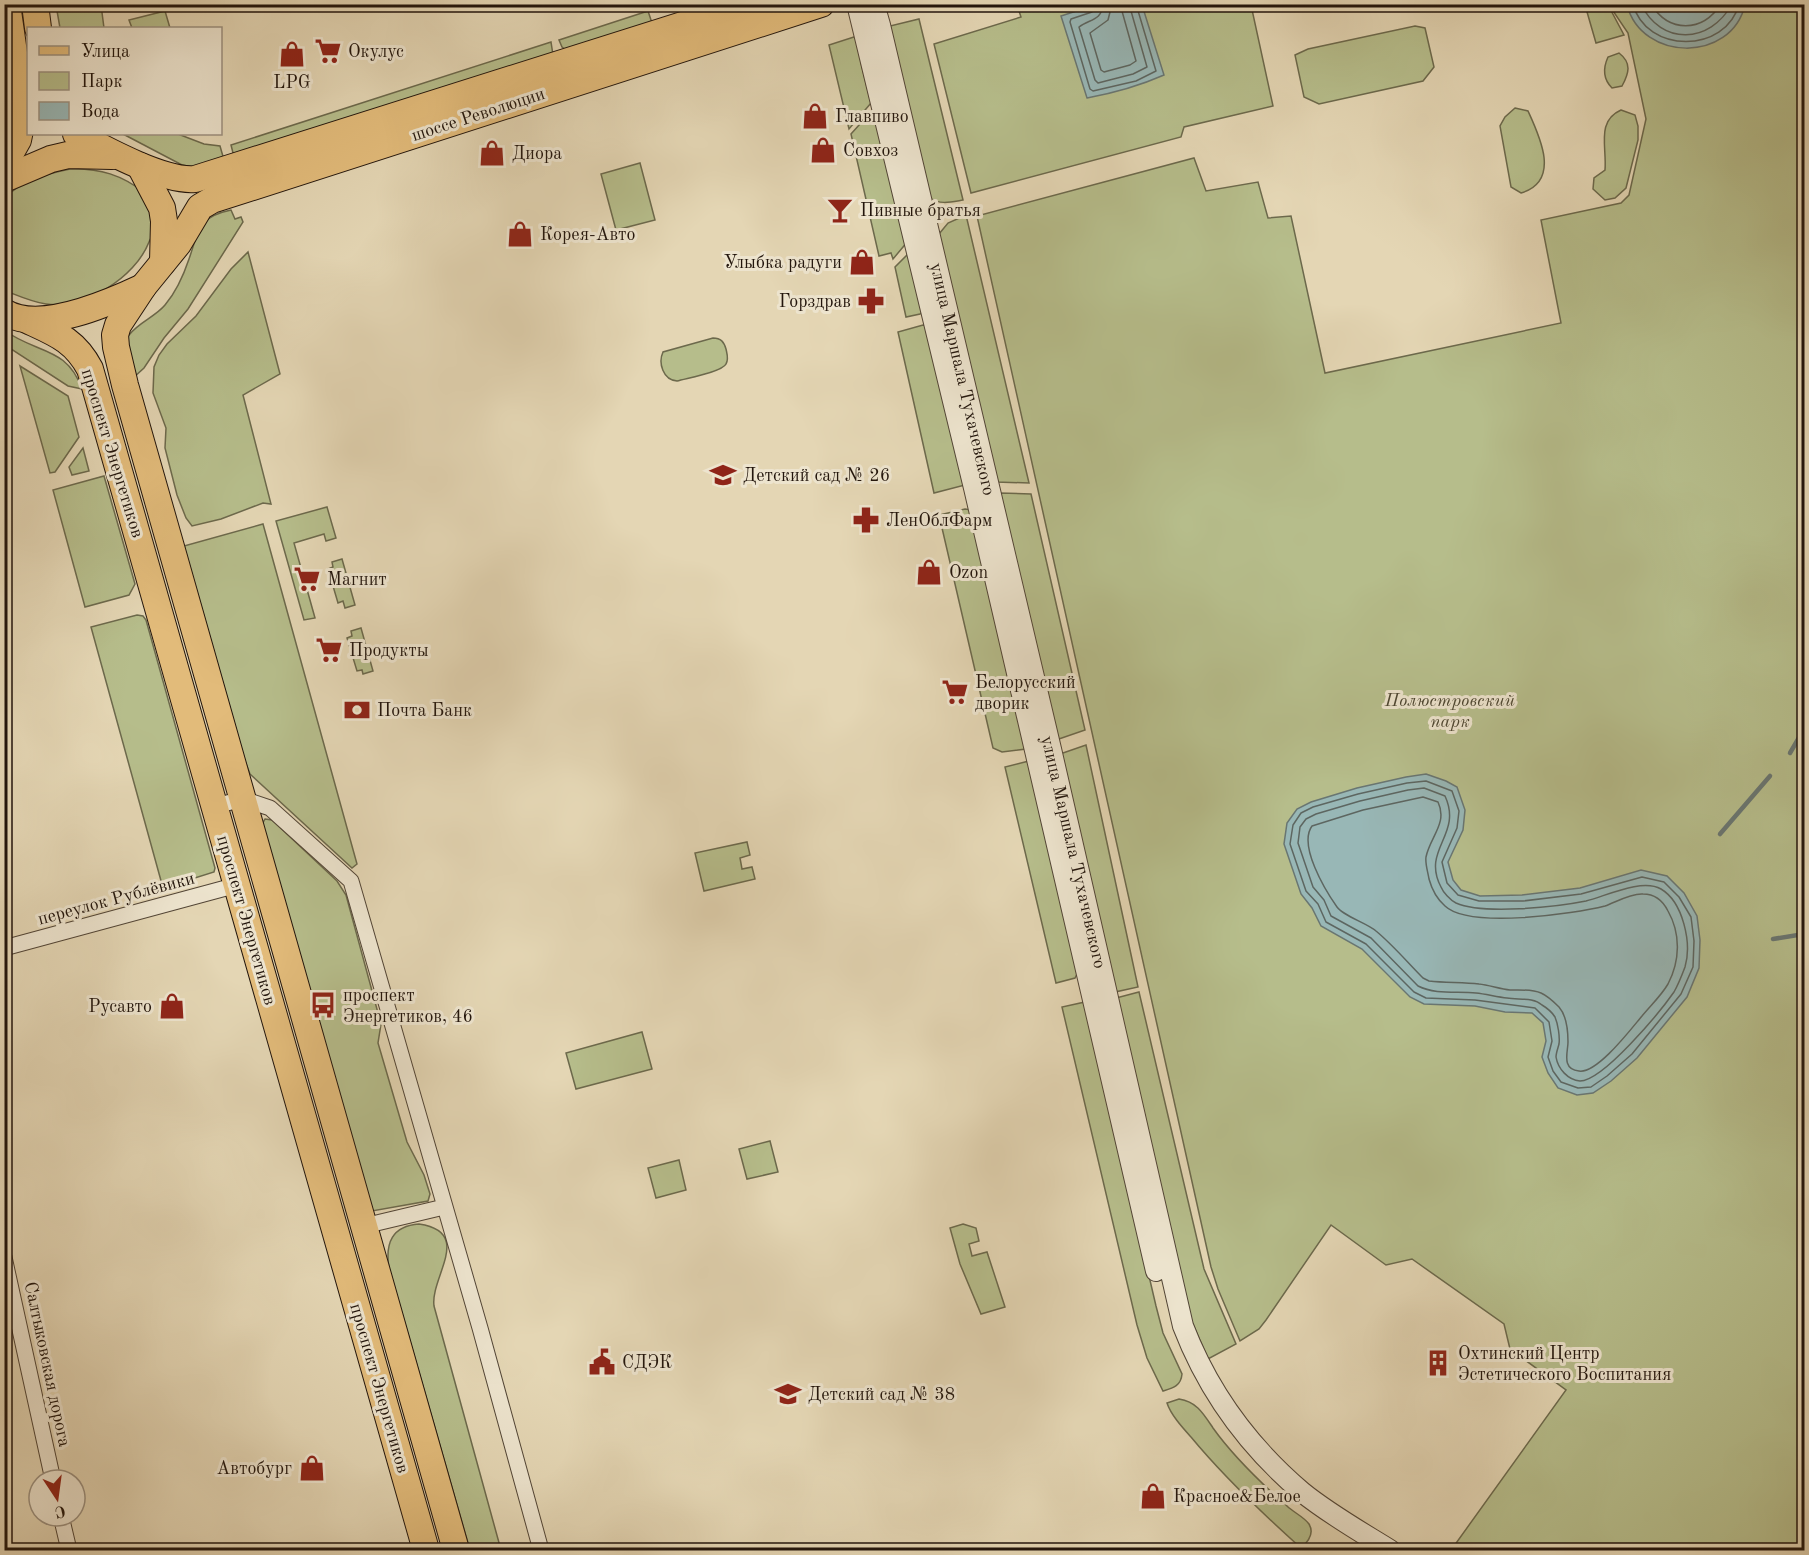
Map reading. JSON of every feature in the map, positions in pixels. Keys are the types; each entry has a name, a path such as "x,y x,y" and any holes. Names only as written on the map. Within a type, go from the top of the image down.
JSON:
{"main road":[{"path":"4,165 18,140 23,116 6,4"},
{"path":"35,4 38,27"},
{"name":"шоссе Революции","path":"4,179 51,159 69,155 131,161 184,180 195,179 749,4"},
{"name":"шоссе Революции","path":"16,316 97,308 143,287 178,244 201,207 212,200 821,4"},
{"path":"78,135 131,161 162,208 163,262"},
{"name":"проспект Энергетиков","path":"143,287 118,325 115,335 119,361 456,1551"},
{"name":"проспект Энергетиков","path":"16,316 74,345 90,369 426,1551"}],"street":[{"name":"улица Маршала Тухачевского","path":"857,4 912,223 1113,1088 1172,1330 1197,1384 1231,1433 1270,1475 1297,1499 1365,1551"},
{"name":"улица Маршала Тухачевского","path":"874,4 1048,738 1183,1326 1203,1371 1224,1406 1254,1443 1303,1492 1390,1551"},
{"path":"215,806 243,799 270,808 351,881 542,1551"},
{"name":"переулок Рублёвики","path":"4,948 237,885"},
{"path":"364,1226 444,1207"},
{"name":"Салтыковская дорога","path":"4,1257 50,1468"},
{"path":"64,1528 69,1551"}],"green space":[{"path":"56,5 101,5 104,27 60,27"},
{"path":"1017,5 1251,5 1273,106 1184,127 1181,137 971,193 934,44 1021,17"},
{"path":"1585,5 1608,5 1624,35 1596,43"},
{"name":"Полюстровский парк","path":"1609,5 1804,5 1804,1550 1461,1550 1454,1546 1566,1390 1510,1349 1504,1324 1412,1259 1386,1265 1331,1225 1259,1329 1240,1341 1211,1267 977,216 1194,158 1206,191 1258,182 1268,218 1291,216 1325,373 1561,323 1541,220 1621,203 1629,195 1646,119 1628,33"},
{"path":"165,11 170,27 132,27 129,20"},
{"path":"648,11 652,23 566,50 559,40"},
{"path":"919,19 963,200 942,202 930,198 890,26"},
{"path":"1415,26 1425,28 1434,67 1423,81 1319,104 1304,97 1295,55 1308,49"},
{"path":"860,35 861,63 871,103 849,129 829,45"},
{"path":"551,42 553,55 234,157 231,145"},
{"path":"1619,53 1628,64 1628,72 1622,86 1612,88 1605,77 1605,65 1608,57"},
{"path":"877,105 908,241 893,259 891,253 879,256 851,134"},
{"path":"1515,108 1528,111 1538,133 1544,157 1541,179 1533,187 1521,193 1511,187 1500,126 1505,117"},
{"path":"1621,110 1635,115 1638,140 1626,188 1615,198 1605,200 1593,189 1594,178 1605,170 1605,128 1613,115"},
{"path":"125,135 181,135 204,144 220,146 224,160 193,167 182,165"},
{"path":"640,163 655,220 616,230 601,174"},
{"path":"70,169 101,171 119,177 145,193 155,229 142,255 121,279 92,296 77,301 46,304 6,291 5,198 27,182"},
{"path":"231,210 235,219 241,217 243,222 188,309 164,338 144,368 133,378 127,339 129,335 161,309 173,294 205,221"},
{"path":"966,215 1029,483 996,482 939,234 948,223"},
{"path":"911,251 924,310 920,314 906,317 895,267"},
{"path":"248,252 280,374 243,395 271,504 263,503 221,519 192,526 186,518 177,495 165,448 166,428 153,393 154,367 167,344 196,316 231,269"},
{"path":"923,325 928,326 965,485 934,493 898,332"},
{"path":"4,330 59,358 76,375 82,389 68,386 11,349 5,343"},
{"path":"713,338 723,342 725,347 727,360 723,367 677,381 668,378 661,361 663,352"},
{"path":"20,366 68,396 79,437 55,472 50,473"},
{"path":"83,448 89,471 72,475 69,467"},
{"path":"104,476 135,584 129,595 85,607 53,490"},
{"path":"999,493 1031,494 1085,730 1056,740"},
{"path":"327,507 336,538 326,541 324,534 294,543 315,618 304,620 276,521"},
{"path":"965,509 971,510 1026,749 1002,752 993,748 939,515"},
{"path":"263,524 357,864 352,868 250,774 184,546"},
{"path":"342,559 355,605 345,608 343,601 338,603 328,569 333,567 332,562"},
{"path":"137,615 143,616 146,620 215,868 214,872 163,888 91,627"},
{"path":"361,628 373,671 363,674 362,670 357,671 347,638 352,636 351,631"},
{"path":"1086,745 1138,987 1115,992 1060,754"},
{"path":"1029,761 1078,972 1075,978 1056,983 1005,767"},
{"path":"265,819 272,820 337,881 346,895 381,1024 378,1043 407,1142 424,1175 430,1194 428,1201 372,1211 262,824"},
{"path":"747,842 750,855 740,858 742,869 752,867 755,879 704,891 695,853"},
{"path":"1139,992 1204,1269 1236,1344 1208,1359 1192,1322 1116,998"},
{"path":"1085,1002 1163,1333 1182,1374 1178,1384 1163,1391 1147,1358 1137,1325 1062,1007"},
{"path":"642,1032 652,1069 576,1089 566,1053"},
{"path":"770,1141 778,1172 747,1179 739,1149"},
{"path":"679,1160 686,1190 656,1198 648,1168"},
{"path":"419,1224 435,1229 444,1236 447,1246 446,1257 434,1294 434,1306 501,1550 470,1550 389,1268 388,1251 392,1237 402,1228"},
{"path":"963,1224 976,1228 979,1241 969,1244 972,1256 987,1252 1005,1307 981,1314 960,1264 950,1228"},
{"path":"1179,1399 1199,1409 1229,1449 1248,1469 1309,1524 1311,1534 1301,1548 1230,1480 1181,1425 1167,1403"}],"water":[{"path":"1098,4 1142,5 1164,75 1126,89 1087,98 1061,16"},
{"path":"1627,4 1745,5 1737,24 1723,37 1705,46 1686,48 1667,45 1650,37 1636,24"},
{"path":"1426,774 1457,787 1465,810 1463,830 1448,862 1453,880 1461,890 1480,896 1522,895 1580,888 1641,870 1667,876 1684,893 1697,916 1700,940 1699,968 1687,997 1637,1058 1611,1081 1593,1093 1577,1095 1558,1088 1548,1073 1542,1057 1546,1041 1543,1023 1532,1013 1505,1012 1475,1006 1424,1004 1410,997 1362,949 1321,926 1312,908 1301,894 1284,844 1287,823 1297,809 1311,802 1357,788"}],"waterway":[{"path":"1790,753 1804,729"},
{"path":"1720,834 1770,776"},
{"path":"1773,939 1804,934"}],"place":[{"name":"Окулус","path":"328,51"},
{"name":"LPG","path":"292,54"},
{"name":"Главпиво","path":"815,116"},
{"name":"Совхоз","path":"823,150"},
{"name":"Диора","path":"492,153"},
{"name":"Пивные братья","path":"840,210"},
{"name":"Корея-Авто","path":"520,234"},
{"name":"Улыбка радуги","path":"862,262"},
{"name":"Горздрав","path":"871,301"},
{"name":"Детский сад № 26","path":"723,475"},
{"name":"ЛенОблФарм","path":"866,520"},
{"name":"Ozon","path":"929,572"},
{"name":"Магнит","path":"307,579"},
{"name":"Продукты","path":"329,650"},
{"name":"Белорусский дворик","path":"955,692"},
{"name":"Почта Банк","path":"357,710"},
{"name":"проспект Энергетиков, 46","path":"323,1005"},
{"name":"Русавто","path":"172,1006"},
{"name":"СДЭК","path":"602,1362"},
{"name":"Охтинский Центр Эстетического Воспитания","path":"1438,1363"},
{"name":"Детский сад № 38","path":"788,1394"},
{"name":"Автобург","path":"312,1468"},
{"name":"Красное&Белое","path":"1153,1496"}]}
